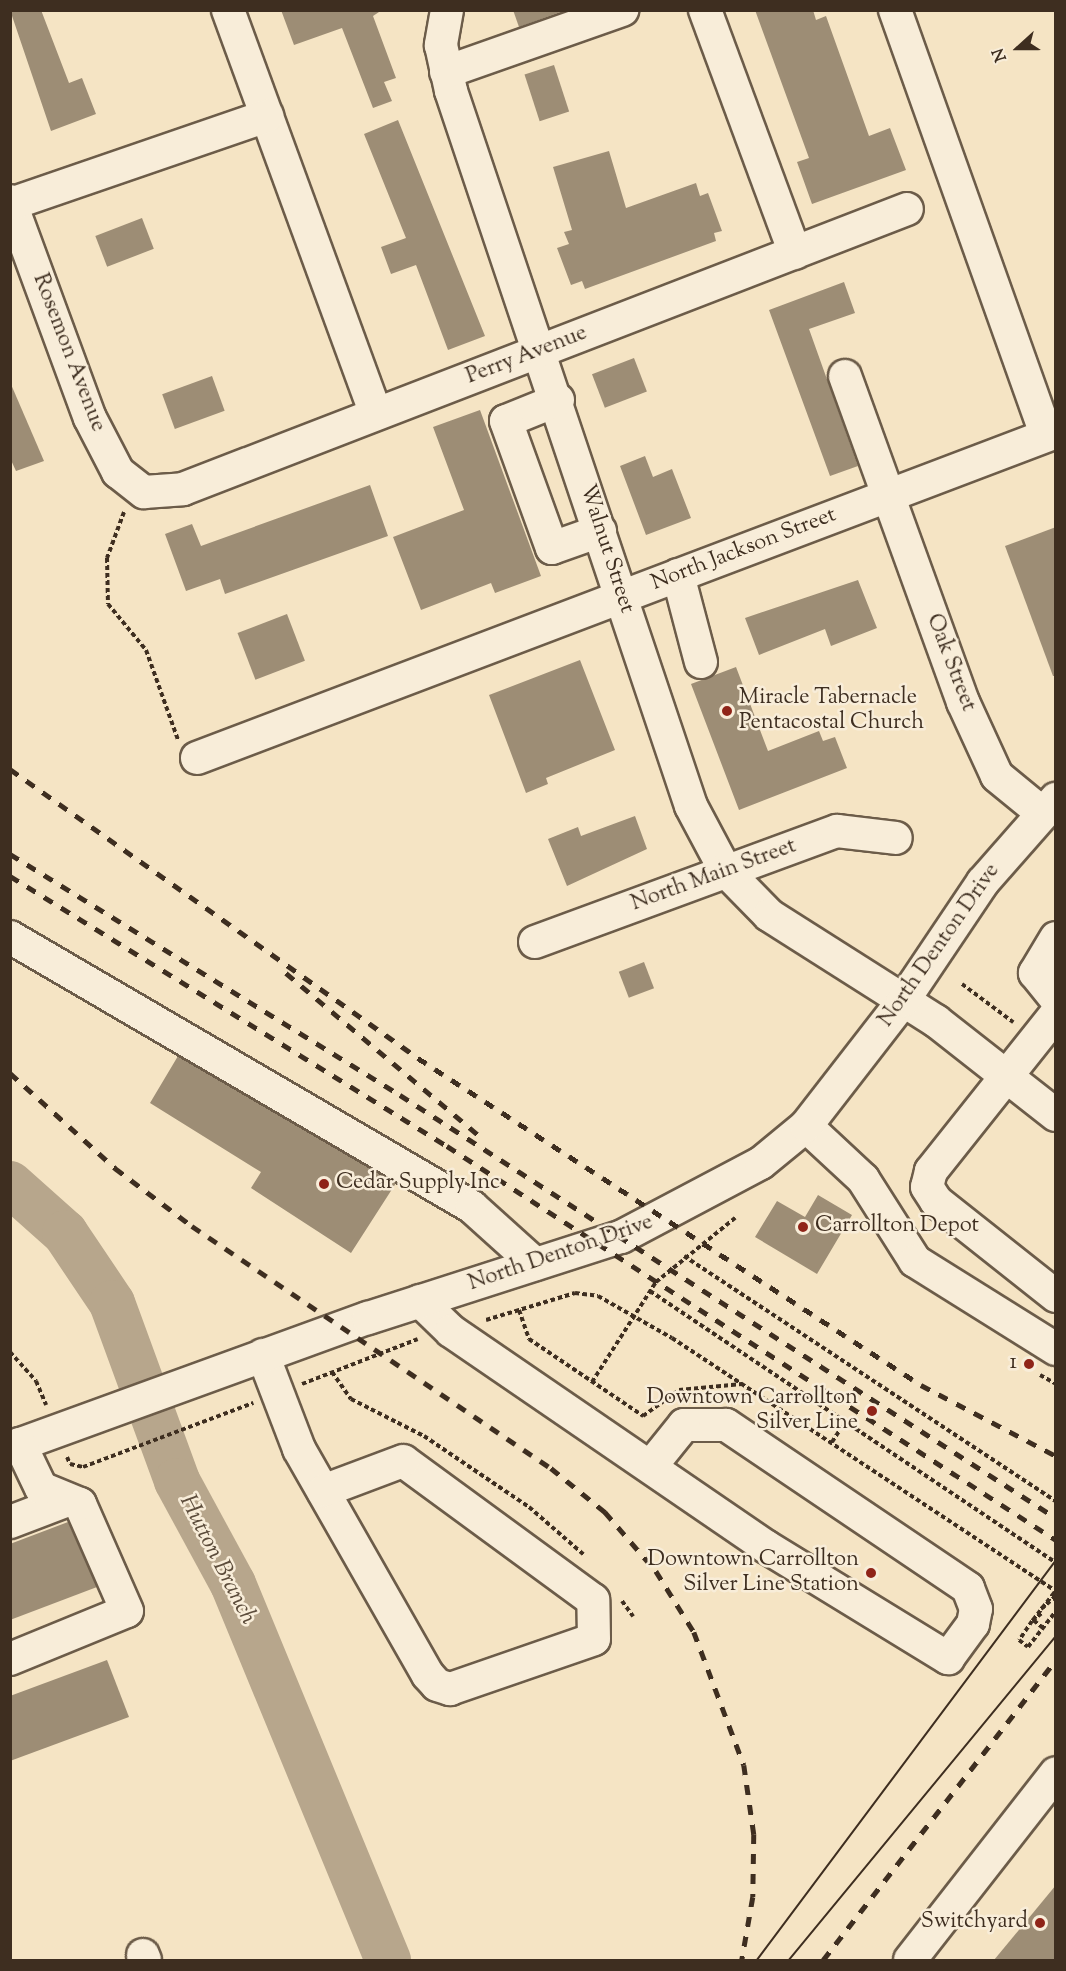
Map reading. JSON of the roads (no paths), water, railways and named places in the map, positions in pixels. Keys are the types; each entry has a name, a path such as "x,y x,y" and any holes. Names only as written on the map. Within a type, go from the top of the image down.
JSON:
{"street":[{"path":"228,10 376,414"},
{"name":"Walnut Street","path":"447,10 441,45 446,72 542,351 691,806 724,870 769,915 903,1001 1056,1115"},
{"path":"446,72 622,10"},
{"path":"705,10 795,253"},
{"path":"895,10 1051,434"},
{"path":"11,202 267,116"},
{"name":"Rosemon Avenue","path":"11,202 90,418 118,472 142,491"},
{"name":"Perry Avenue","path":"142,491 183,489 907,209"},
{"name":"Oak Street","path":"845,376 963,702 997,776 1048,805"},
{"path":"558,400 506,421 552,548 600,531"},
{"name":"North Jackson Street","path":"197,758 1051,434"},
{"path":"678,575 701,662"},
{"name":"North Denton Drive","path":"15,1446 213,1372 663,1219 761,1163 806,1126 903,1001 983,882 1048,805"},
{"name":"North Main Street","path":"535,942 724,870 837,831 896,838"},
{"path":"10,937 472,1207 536,1264"},
{"path":"1056,938 1035,973 1056,999"},
{"path":"1056,1014 931,1171 927,1187 936,1201 1056,1296"},
{"path":"806,1126 863,1179 915,1261 1056,1349"},
{"path":"420,1301 451,1331 765,1546 948,1658 973,1624 976,1610 968,1588 726,1425 684,1425 651,1466"},
{"path":"263,1355 299,1449 323,1491 437,1685 450,1689 594,1639 593,1600 403,1461 323,1491"},
{"path":"10,1659 127,1611 80,1504 41,1488 15,1446"},
{"path":"10,1522 68,1500"},
{"path":"910,1960 1056,1773"}],"waterway":[{"name":"Hutton Branch","path":"10,1184 65,1233 112,1303 177,1481 233,1584 388,1960"}],"tram line":[{"path":"757,1960 1056,1561"},
{"path":"789,1960 1056,1636"}],"railway":[{"path":"10,769 418,1058 921,1385 1056,1456"},
{"path":"10,854 400,1095 1056,1518"},
{"path":"10,876 447,1146 1056,1540"},
{"path":"286,973 483,1139"},
{"path":"10,1073 115,1168 192,1226 551,1468 605,1512 656,1571 694,1632 744,1765 754,1834 753,1897 742,1960"},
{"path":"823,1960 1056,1660"}],"place":[{"name":"Miracle Tabernacle Pentacostal Church","path":"727,711"},
{"name":"Cedar Supply Inc","path":"324,1184"},
{"name":"Carrollton Depot","path":"803,1227"},
{"name":"1","path":"1029,1364"},
{"name":"Downtown Carrollton Silver Line","path":"872,1411"},
{"name":"Downtown Carrollton Silver Line Station","path":"871,1573"},
{"name":"Switchyard","path":"1040,1923"}]}
